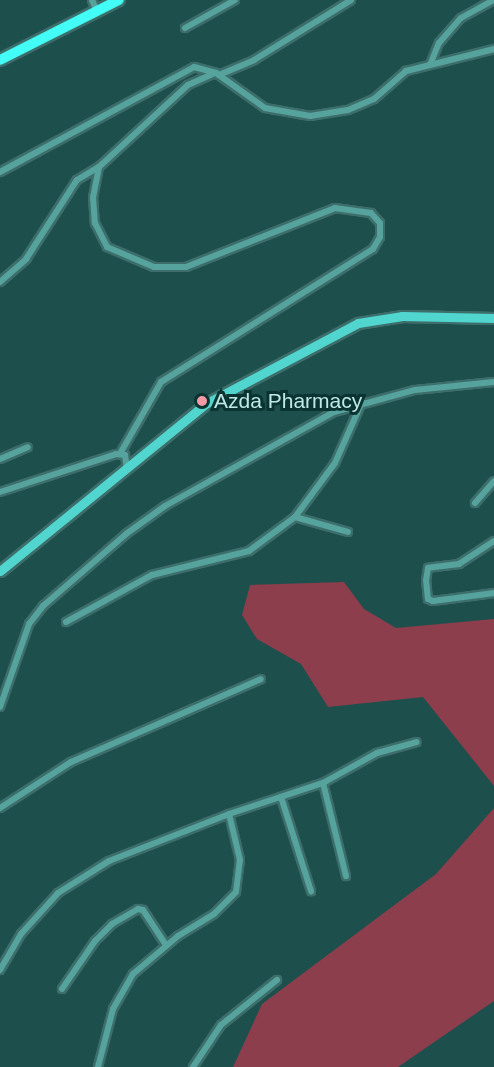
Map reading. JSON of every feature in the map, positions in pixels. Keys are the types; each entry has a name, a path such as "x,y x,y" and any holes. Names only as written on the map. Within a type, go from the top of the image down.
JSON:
{"main road":[{"path":"0,60 119,0"}],"street":[{"path":"92,0 97,11"},
{"path":"185,28 235,0"},
{"path":"0,282 26,259 77,180 99,167 188,85 254,60 351,0"},
{"path":"430,65 439,43 461,18 494,0"},
{"path":"0,172 194,67 217,74 265,108 310,116 357,107 374,99 406,71 494,49"},
{"path":"99,167 93,197 94,223 108,247 154,267 186,267 335,208 370,213 380,223 380,237 372,249 161,382 120,454"},
{"path":"0,571 207,404 365,320 402,316 494,318"},
{"path":"0,707 29,624 56,593 165,507 333,412 362,402 415,390 494,382"},
{"path":"66,622 152,575 249,551 295,517 334,463 362,402"},
{"path":"0,459 28,447"},
{"path":"0,492 120,454 125,455 127,469"},
{"path":"475,503 494,481"},
{"path":"295,517 348,532"},
{"path":"494,541 459,564 428,568 426,590 428,599 433,601 494,593"},
{"path":"0,808 71,762 261,679"},
{"path":"0,970 35,916 78,879 109,861 229,814 323,783 377,753 417,742"},
{"path":"323,783 346,876"},
{"path":"281,797 311,891"},
{"path":"98,1067 113,1009 125,986 146,961 213,914 236,892 240,860 229,814"},
{"path":"62,989 95,941 112,924 138,909 143,910 166,945"},
{"path":"193,1067 221,1025 278,980"}],"shaded area":[{"path":"344,582 364,609 396,628 494,619 494,786 423,697 328,707 301,664 257,639 242,615 250,585"},
{"path":"494,808 494,1001 398,1067 233,1067 262,1004 436,874"}],"place":[{"name":"Azda Pharmacy","path":"202,401"}]}
